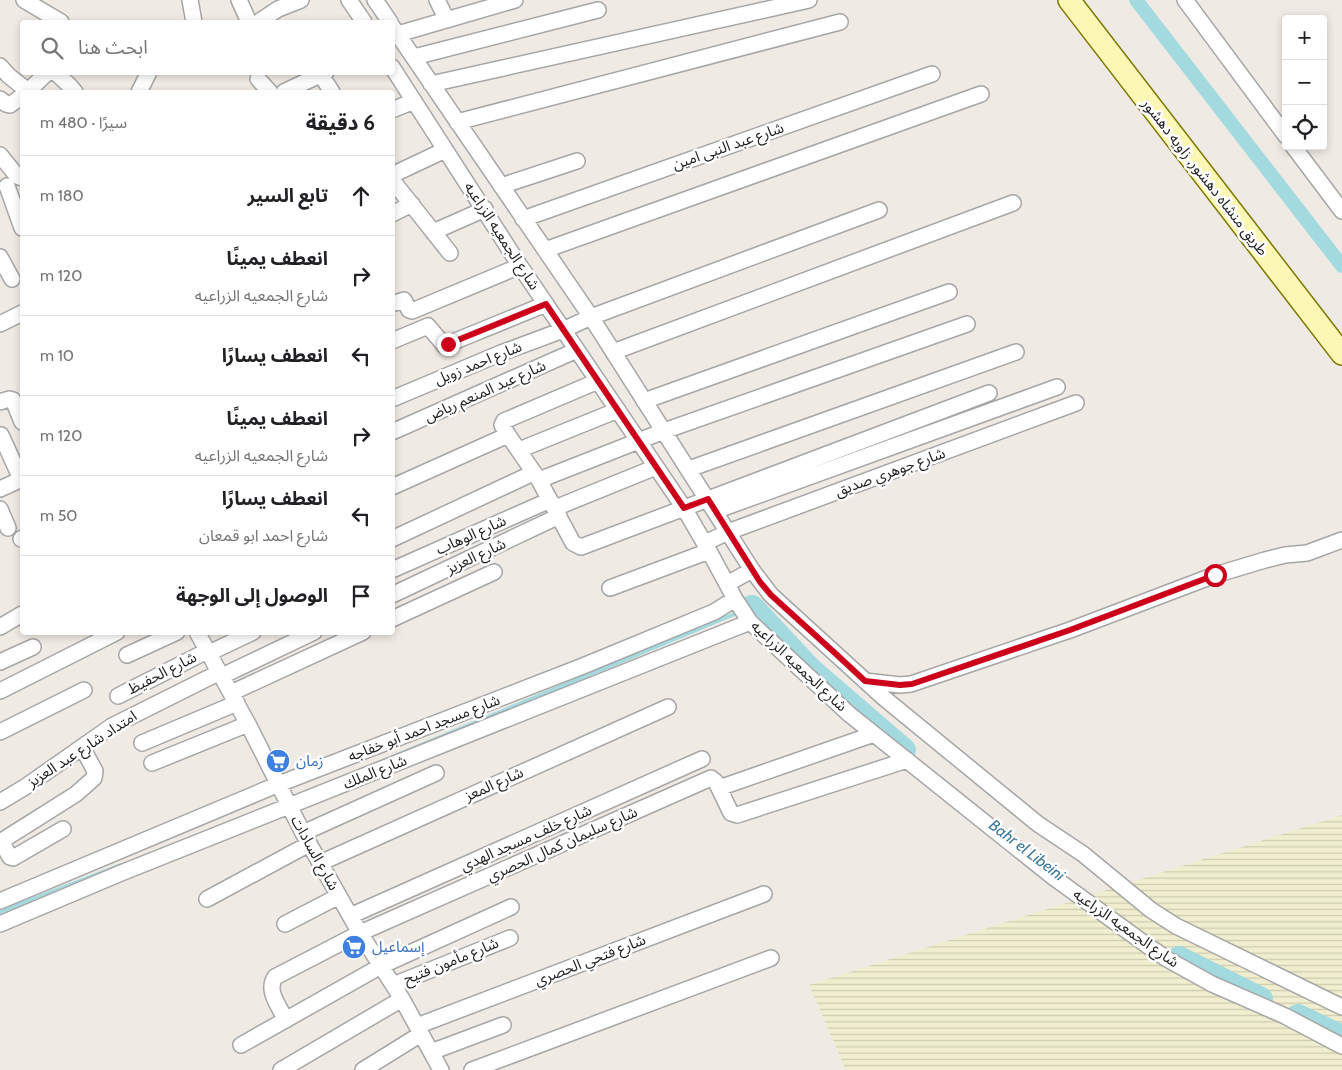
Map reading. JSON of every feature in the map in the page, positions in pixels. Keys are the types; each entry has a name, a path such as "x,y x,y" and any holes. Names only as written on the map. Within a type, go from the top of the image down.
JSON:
{"street":[{"path":"24,0 58,20"},
{"path":"190,0 194,20"},
{"path":"239,0 255,20"},
{"path":"260,20 278,9 302,0"},
{"path":"349,0 363,20"},
{"name":"شارع الجمعيه الزراعيه","path":"375,0 389,20"},
{"path":"436,0 447,20"},
{"path":"395,28 447,20 480,4 514,0"},
{"path":"431,84 809,0"},
{"name":"طريق منشاه دهشور, زاويه دهشور","path":"1068,0 1342,354"},
{"path":"1185,0 1282,131"},
{"path":"414,57 598,10"},
{"path":"457,122 840,22"},
{"name":"شارع الجمعيه الزراعيه","path":"395,29 591,318 752,570 771,595 865,681 1038,824 1083,854 1163,918 1342,1007"},
{"path":"0,66 23,90"},
{"name":"شارع الجمعيه الزراعيه","path":"395,72 520,266 684,508 750,622 849,714 1053,877 1167,959 1212,984 1285,1016 1342,1046"},
{"name":"شارع عبد النبى امين","path":"523,219 932,74"},
{"path":"29,90 45,75"},
{"path":"57,75 73,90"},
{"path":"140,90 148,75"},
{"path":"288,90 317,75 330,90"},
{"path":"258,79 268,90"},
{"path":"545,250 981,94"},
{"path":"0,99 10,105 20,98"},
{"path":"395,109 414,101"},
{"path":"395,174 446,150"},
{"path":"1296,150 1342,211"},
{"path":"0,155 12,183 20,219"},
{"path":"501,186 577,162"},
{"path":"395,184 450,253"},
{"path":"613,352 1013,203"},
{"path":"395,212 412,204"},
{"path":"433,232 485,209"},
{"name":"شارع احمد زويل","path":"395,398 591,318 879,210"},
{"path":"0,257 12,279"},
{"path":"395,303 404,300 409,310 412,311 520,266"},
{"path":"644,401 948,292"},
{"path":"395,340 428,326 444,345 546,304"},
{"path":"0,324 20,314"},
{"path":"395,537 536,477 967,324"},
{"name":"شارع عبد المنعم رياض","path":"395,431 577,350"},
{"path":"688,469 1016,352"},
{"path":"598,381 504,421 502,425 555,508 573,543 581,546 684,508 711,505 1057,387"},
{"path":"711,505 989,393"},
{"path":"0,402 9,399 13,400 20,417"},
{"name":"شارع جوهري صديق","path":"610,588 707,547 728,532 1076,403"},
{"path":"519,450 618,410"},
{"path":"1,435 20,475"},
{"path":"395,486 508,435"},
{"name":"شارع العزيز","path":"395,593 555,508 656,467"},
{"path":"0,489 20,480"},
{"path":"0,508 8,528"},
{"name":"شارع الوهاب","path":"395,569 555,508"},
{"path":"865,681 900,685 912,684 1070,630 1215,575 1285,555 1307,553 1342,540"},
{"path":"727,584 752,570"},
{"path":"395,618 494,572"},
{"name":"شارع مسجد احمد أبو خفاجه","path":"0,901 280,786 583,666 714,612 735,599"},
{"path":"0,627 20,615"},
{"name":"شارع الملك","path":"0,924 288,805 750,622"},
{"path":"0,691 111,635"},
{"path":"128,655 171,635"},
{"name":"شارع السادات","path":"199,635 248,724 306,838 360,933 402,999 441,1070"},
{"path":"208,652 246,635"},
{"path":"221,674 307,635"},
{"path":"142,743 357,635"},
{"path":"0,662 33,647"},
{"name":"شارع الحفيظ","path":"118,696 208,652"},
{"name":"امتداد شارع عبد العزيز","path":"0,802 130,716 221,674"},
{"path":"0,732 84,690"},
{"name":"شارع المعز","path":"320,863 668,707"},
{"path":"152,763 248,724"},
{"path":"874,734 719,788 733,815 907,760"},
{"path":"63,829 13,858 10,857 1,842 76,794 94,778 95,771 82,747"},
{"name":"شارع خلف مسجد الهدي","path":"350,916 702,759"},
{"path":"207,899 306,838 436,773"},
{"name":"شارع سليمان كمال الحصري","path":"360,933 710,778 716,782 719,788"},
{"name":"شارع فتحي الحصري","path":"364,1070 419,1030 764,894"},
{"path":"285,924 339,896"},
{"path":"241,1045 381,966 511,907"},
{"path":"286,1020 271,991 271,983 275,977 360,933"},
{"name":"شارع مأمون فتيح","path":"393,985 510,938"},
{"path":"472,1070 771,958"},
{"path":"281,1070 402,999"},
{"path":"431,1052 503,1025"}],"shaded area":[{"path":"1342,815 1342,1070 846,1070 809,985"}],"waterway":[{"path":"1136,0 1342,266"},
{"name":"Bahr el Libeini","path":"752,607 810,669 904,750"},
{"path":"383,761 739,612"},
{"path":"0,912 121,865"},
{"name":"Bahr el Libeini","path":"1179,958 1261,999"},
{"name":"Bahr el Libeini","path":"1298,1016 1342,1037"}],"place":[{"name":"زمان","path":"278,761"},
{"name":"إسماعيل","path":"354,947"}],"route":[{"path":"448,344 546,304 684,508 708,499 752,570 771,595 865,681 900,685 912,684 1070,630 1215,575"}]}
